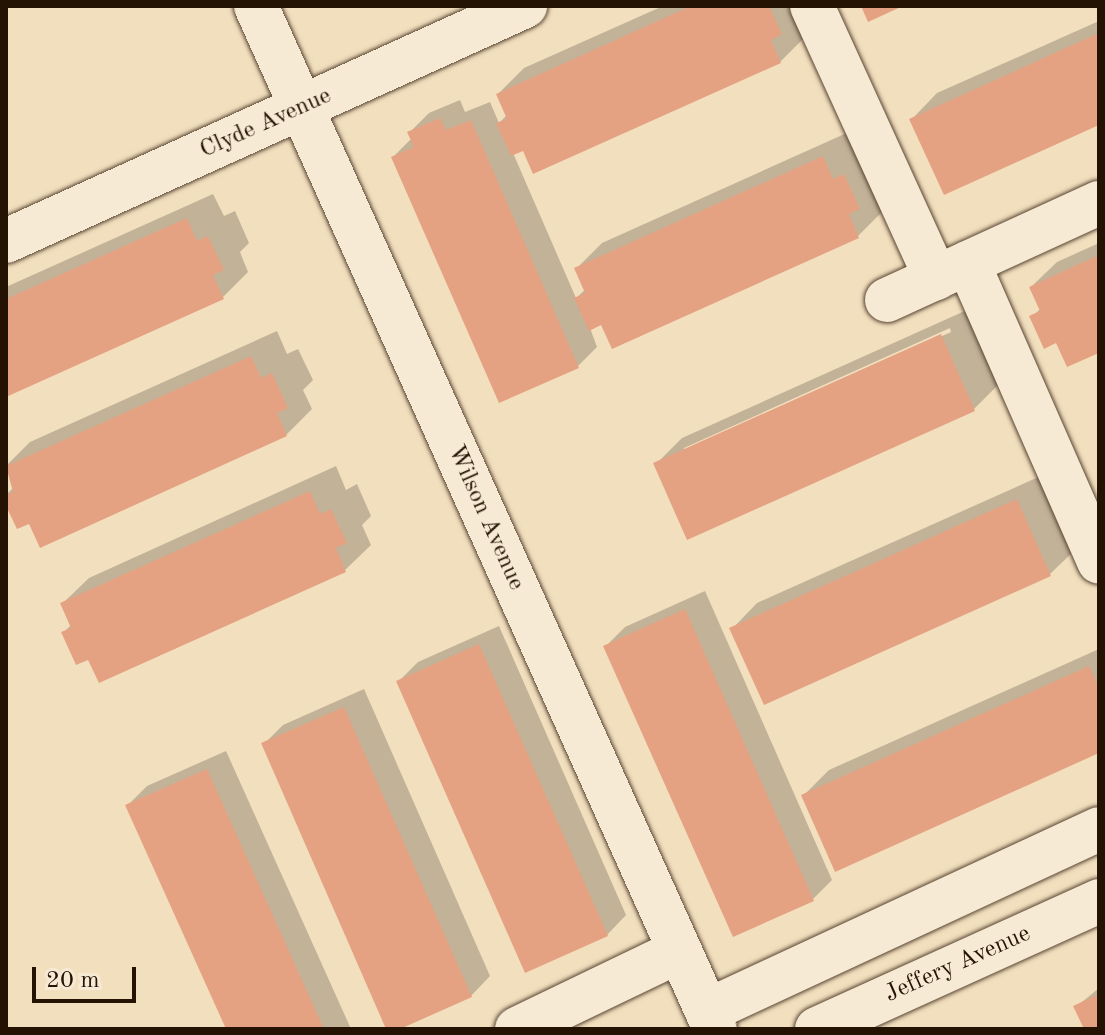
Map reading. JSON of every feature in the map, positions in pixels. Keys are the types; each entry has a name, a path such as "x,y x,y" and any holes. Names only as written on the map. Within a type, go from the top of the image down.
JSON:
{"street":[{"name":"Wilson Avenue","path":"256,6 711,1020"},
{"name":"Clyde Avenue","path":"6,241 525,6"},
{"path":"812,6 952,271 1099,562"},
{"path":"887,300 1099,203"},
{"path":"711,1020 1099,829"},
{"name":"Jeffery Avenue","path":"817,1029 1099,901"},
{"path":"517,1029 679,951"}],"building":[{"path":"691,6 769,6 782,34 771,40 781,63 533,174 523,151 511,156 496,123 507,119 496,94"},
{"path":"861,6 903,6 868,22"},
{"path":"1099,33 1099,125 944,195 909,119"},
{"path":"440,118 446,130 471,120 579,368 499,403 391,157 414,147 407,132"},
{"path":"823,156 833,179 844,174 860,209 849,214 859,238 612,349 601,325 589,331 574,298 585,293 574,268"},
{"path":"187,218 197,241 208,236 224,270 213,275 224,299 6,397 6,299"},
{"path":"1099,255 1099,353 1067,367 1056,343 1044,349 1029,316 1040,311 1029,287"},
{"path":"941,334 975,411 687,540 653,463"},
{"path":"251,356 261,378 272,373 288,408 277,413 287,436 40,548 29,524 17,529 6,506 6,495 13,492 6,466"},
{"path":"310,491 320,514 331,509 347,543 336,548 346,572 99,683 88,660 76,665 61,632 71,628 60,603"},
{"path":"1017,499 1051,576 764,705 729,628"},
{"path":"685,609 814,901 733,937 603,646"},
{"path":"479,644 608,936 525,973 396,681"},
{"path":"1089,666 1099,688 1099,753 835,872 801,795"},
{"path":"344,707 472,997 400,1029 386,1029 261,743"},
{"path":"207,769 324,1029 226,1029 125,805"},
{"path":"1099,994 1099,1029 1084,1029 1073,1006"}]}
